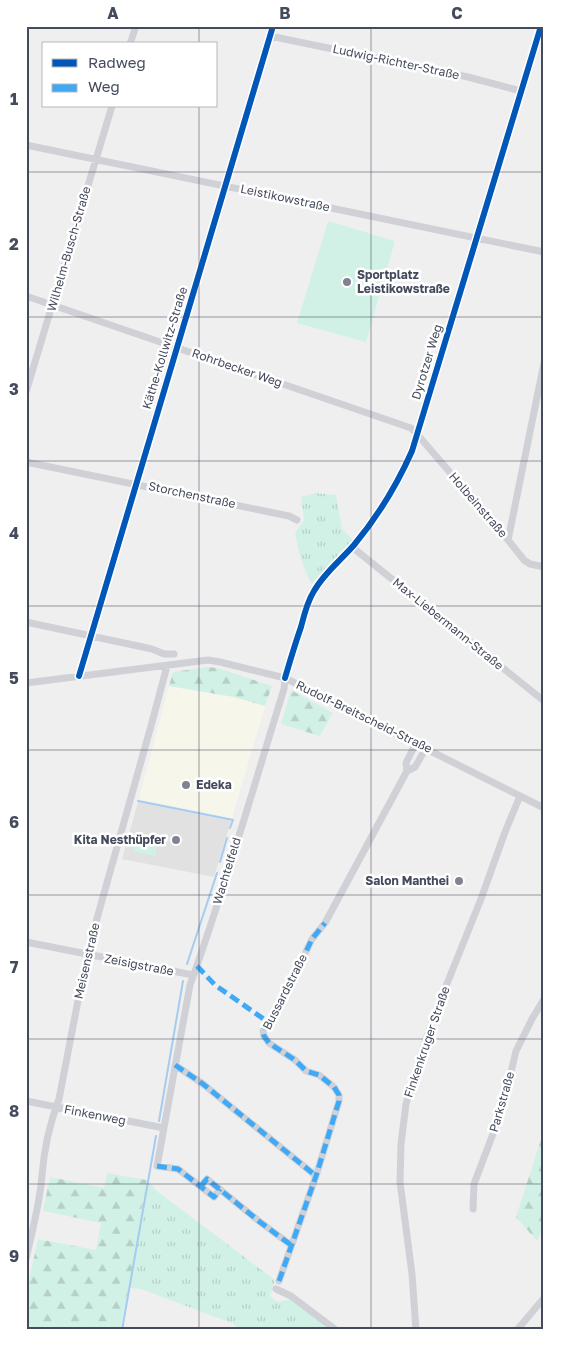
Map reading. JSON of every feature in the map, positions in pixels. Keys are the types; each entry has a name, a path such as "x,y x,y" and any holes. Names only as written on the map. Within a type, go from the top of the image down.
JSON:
{"street":[{"path":"131,42 136,26"},
{"name":"Käthe-Kollwitz-Straße","path":"79,676 273,26"},
{"name":"Dyrotzer Weg","path":"285,678 307,607 314,591 324,576 352,547 388,499 412,451 541,26"},
{"name":"Ludwig-Richter-Straße","path":"270,36 468,77 521,91"},
{"name":"Wilhelm-Busch-Straße","path":"26,392 111,108"},
{"name":"Leistikowstraße","path":"26,144 544,252"},
{"name":"Rohrbecker Weg","path":"26,296 411,428 417,434"},
{"path":"508,540 544,363"},
{"path":"535,406 544,408"},
{"name":"Holbeinstraße","path":"417,434 524,560 530,564 544,567"},
{"name":"Storchenstraße","path":"26,462 289,516 297,520"},
{"name":"Max-Liebermann-Straße","path":"352,547 544,701"},
{"path":"26,622 152,649 164,654 174,654"},
{"name":"Rudolf-Breitscheid-Straße","path":"26,684 208,660 220,662 285,678 544,808"},
{"name":"Meisenstraße","path":"26,1260 46,1144 59,1098 87,954 167,666"},
{"name":"Wachtelfeld","path":"285,678 284,690 190,985 157,1166 178,1169 214,1196 220,1189 291,1245"},
{"name":"Bussardstraße","path":"407,771 406,763 416,743"},
{"name":"Bussardstraße","path":"279,1281 316,1176 339,1102 339,1095 334,1087 319,1075 306,1072 295,1060 269,1042 264,1036 263,1031 285,996 312,939 325,923 407,771 415,767 426,748"},
{"name":"Finkenkruger Straße","path":"416,1330 412,1274 400,1182 400,1144 406,1104 436,1011 520,796"},
{"name":"Zeisigstraße","path":"26,942 193,975"},
{"name":"Parkstraße","path":"472,1209 474,1184 502,1110 516,1051 544,999"},
{"path":"176,1065 203,1084 316,1176"},
{"name":"Finkenweg","path":"26,1101 164,1128"},
{"path":"276,1289 291,1296 336,1330"},
{"path":"517,1330 544,1298"}],"shaded area":[{"path":"169,686 234,697 265,706 232,818 139,799"},
{"name":"Kita Nesthüpfer","path":"138,802 231,821 214,877 122,859"}],"green space":[{"name":"Sportplatz Leistikowstraße","path":"328,221 395,241 366,342 297,323"},
{"path":"315,493 336,495 342,529 353,540 312,584 301,559 295,533 304,520 301,497"},
{"path":"207,667 218,668 272,686 265,706 234,697 169,686 173,672"},
{"path":"291,690 333,713 320,736 281,724"},
{"path":"135,838 157,843 155,856 133,851"},
{"path":"544,1130 544,1227 537,1241 516,1217"},
{"path":"107,1173 147,1180 120,1330 26,1330 26,1294 38,1239 96,1250 101,1223 43,1211 50,1177 104,1188"},
{"path":"147,1180 158,1192 275,1280 270,1296 278,1302 291,1299 331,1330 246,1330 141,1289 129,1288"}],"waterway":[{"path":"138,801 233,820 230,828"},
{"path":"220,862 227,838"},
{"path":"187,964 217,873"},
{"path":"159,1121 183,981"},
{"path":"122,1330 156,1136"}],"marked path":[{"path":"279,1281 316,1176 339,1101 339,1095 334,1087 319,1075 306,1071 295,1060 269,1043 263,1031 285,996 312,939 325,923"},
{"path":"197,966 215,985 268,1022"},
{"path":"175,1065 203,1084 316,1176"},
{"path":"157,1166 178,1169 214,1197 220,1189"},
{"path":"201,1186 207,1179 291,1245"}],"cycle path":[{"path":"79,676 273,26"},
{"path":"285,678 312,595 322,578 354,545 379,512 400,477 412,451 541,26"}],"place":[{"name":"Sportplatz Leistikowstraße","path":"347,282"},
{"name":"Edeka","path":"186,785"},
{"name":"Kita Nesthüpfer","path":"176,840"},
{"name":"Salon Manthei","path":"459,881"}]}
